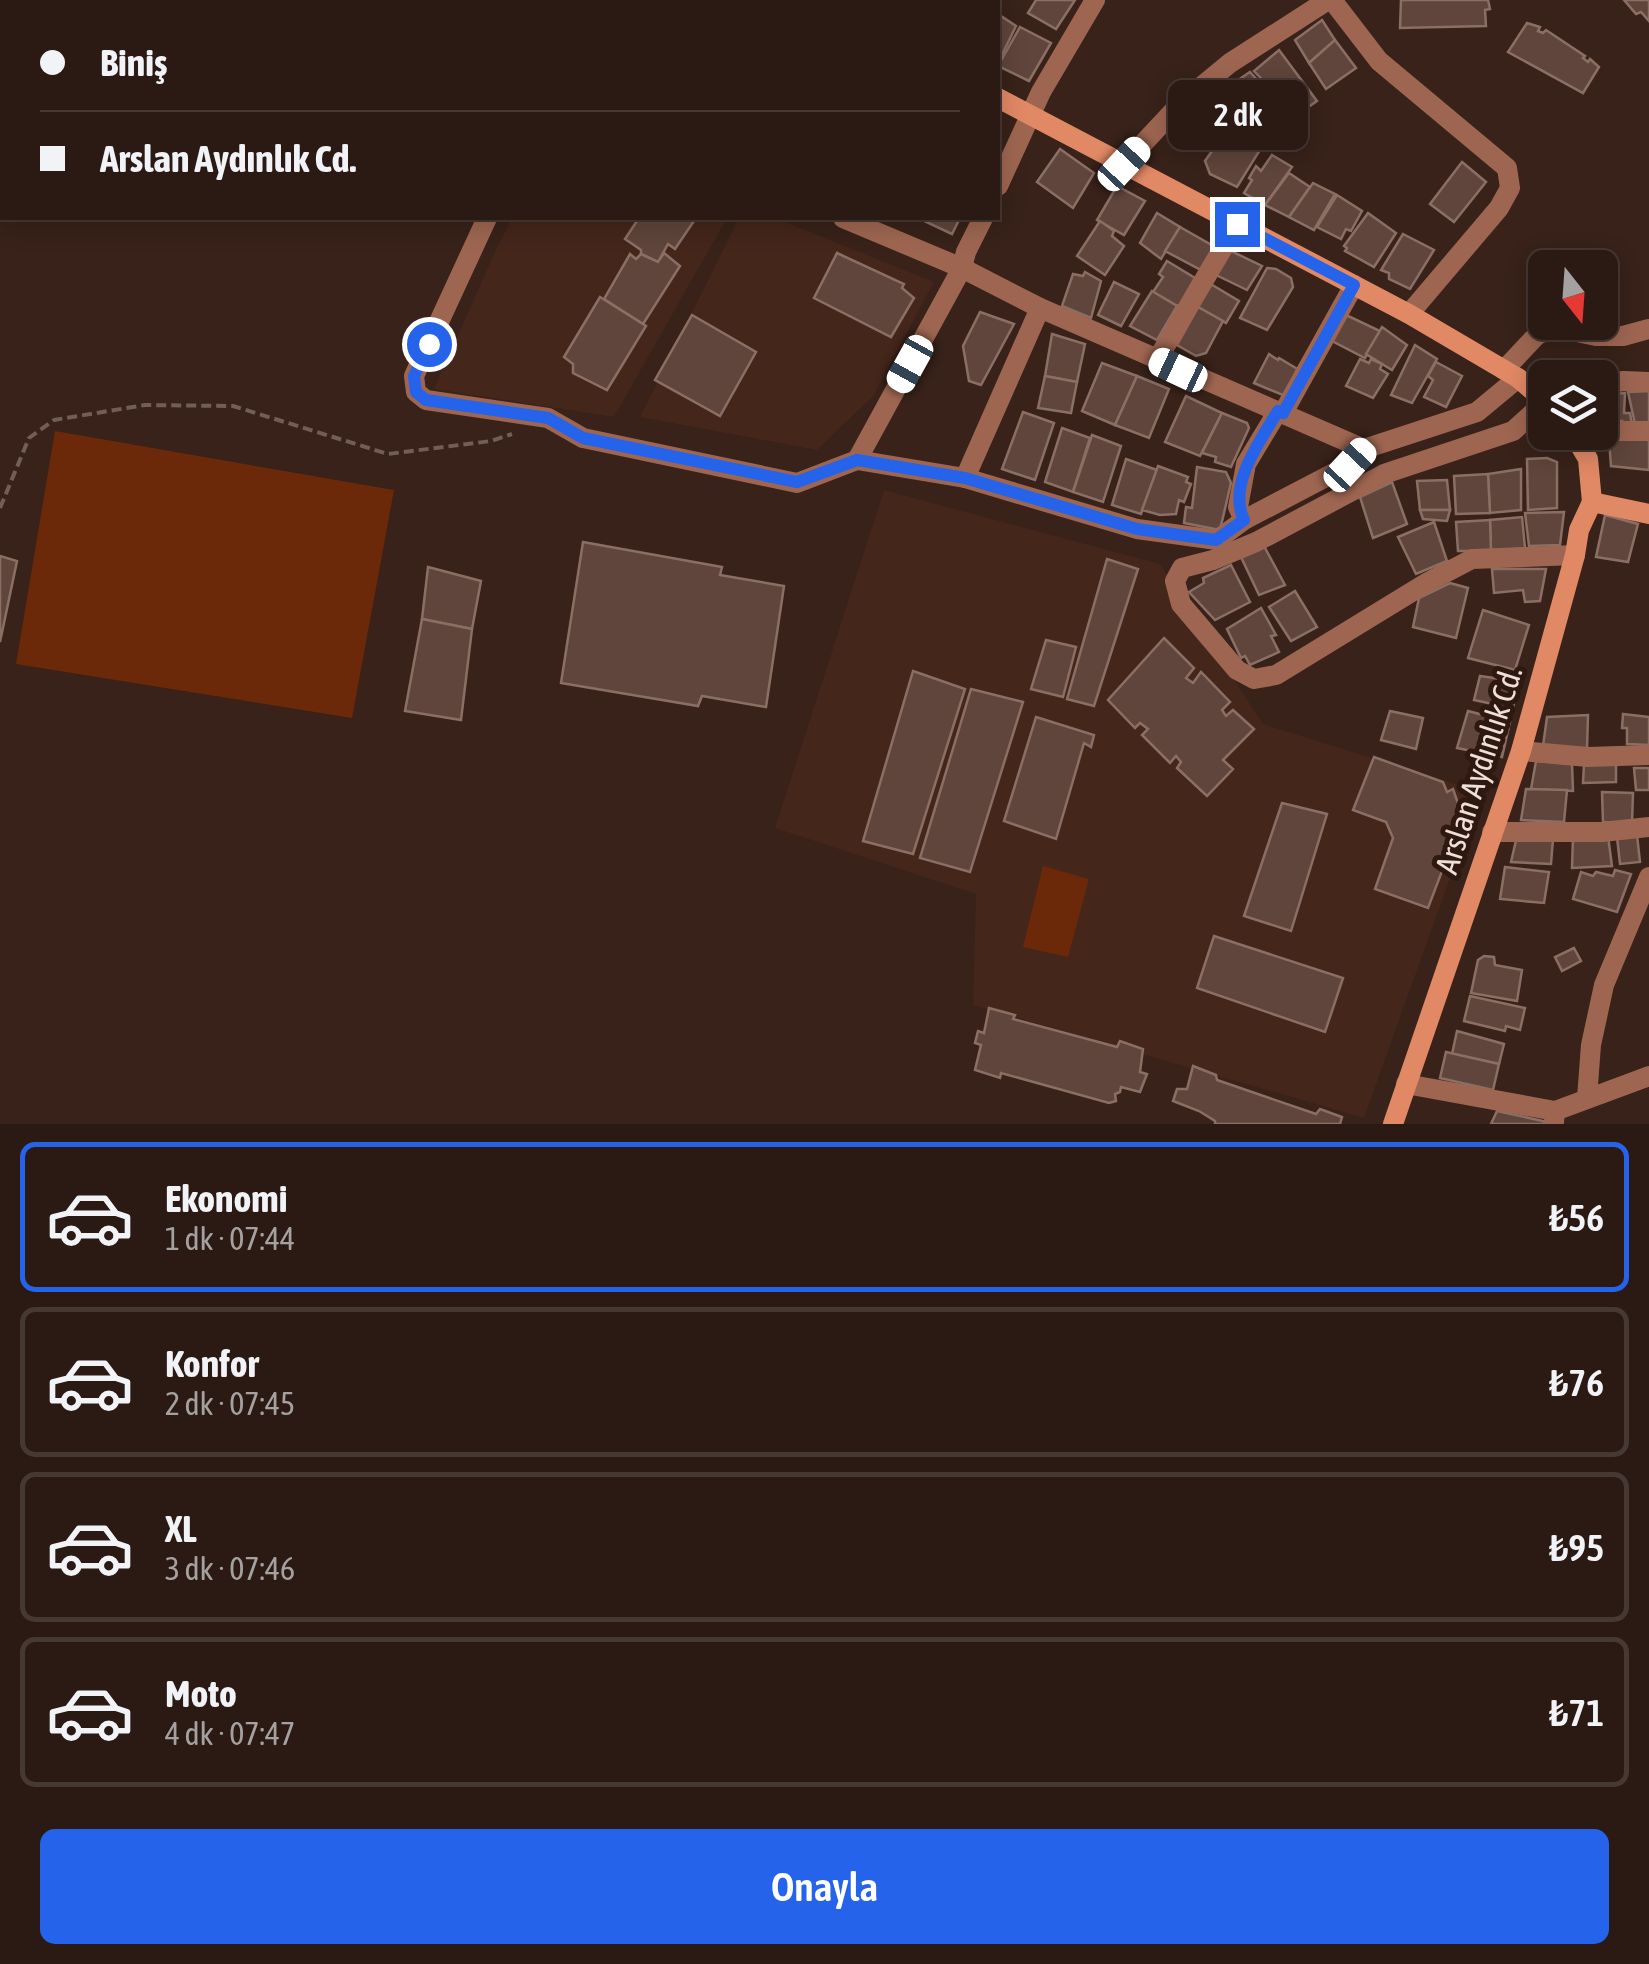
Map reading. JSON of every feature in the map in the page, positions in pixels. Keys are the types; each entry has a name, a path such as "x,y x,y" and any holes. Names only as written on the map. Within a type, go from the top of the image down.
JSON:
{"street":[{"path":"1000,182 1041,92 1095,0"},
{"path":"1124,164 1179,105 1230,64 1330,0 1380,61 1507,168 1510,188 1499,208 1409,314"},
{"path":"1000,99 1409,314 1528,388"},
{"path":"486,220 414,376 416,392 426,400 548,418 583,438 797,482 857,460 965,478 1137,529 1216,540 1244,520 1350,465 1364,450 1477,412 1511,374 1536,335 1552,326 1596,336 1624,336 1649,329"},
{"path":"848,220 1364,450"},
{"path":"857,460 962,268 981,220"},
{"path":"1156,360 1237,224"},
{"path":"1244,520 1238,507 1246,464 1354,285"},
{"path":"965,478 1040,308"},
{"path":"1618,382 1649,382"},
{"path":"1528,417 1513,431 1384,474 1256,542 1182,568 1174,581 1181,604 1236,670 1254,680 1276,675 1411,592 1472,560 1575,555"},
{"path":"1618,431 1649,430"},
{"name":"Arslan Aydınlık Cd.","path":"1392,1124 1521,751 1579,530 1592,502 1585,450"},
{"path":"1592,502 1649,514"},
{"path":"1521,751 1588,758 1649,755"},
{"path":"1492,832 1648,831"},
{"path":"1587,1098 1591,1045 1604,985 1649,877"},
{"path":"1406,1084 1554,1118 1587,1098 1649,1076"}],"path":[{"path":"0,508 29,438 54,420 145,405 233,406 388,454 492,441 523,431"}],"shaded area":[{"path":"512,220 726,220 614,417 434,389"},
{"path":"738,220 780,220 934,282 873,396 817,450 640,417"},
{"path":"55,431 394,490 352,718 16,664"},
{"path":"884,490 1160,564 1263,724 1481,792 1364,1118 973,1005 976,894 775,828"},
{"path":"1043,866 1089,879 1068,957 1023,947"}],"building":[{"path":"1036,0 1075,0 1056,29 1028,13"},
{"path":"1401,0 1488,0 1490,9 1485,10 1486,26 1400,28"},
{"path":"1624,0 1649,0 1649,21 1641,12 1636,14"},
{"path":"1000,15 1016,26 1000,59"},
{"path":"1322,20 1335,40 1309,63 1295,40"},
{"path":"1527,23 1540,27 1538,31 1543,33 1546,30 1599,67 1583,93 1508,52"},
{"path":"1020,27 1051,43 1029,81 1000,67"},
{"path":"1335,40 1356,68 1326,89 1309,63"},
{"path":"1279,50 1317,101 1297,115 1254,71"},
{"path":"1250,72 1294,120 1274,136 1223,102 1222,91"},
{"path":"1195,104 1226,123 1204,150 1175,129"},
{"path":"1231,124 1263,145 1237,187 1210,174 1205,161"},
{"path":"1060,149 1094,173 1073,208 1037,182"},
{"path":"1272,155 1292,167 1265,205 1244,193 1256,166 1261,171"},
{"path":"1462,162 1486,182 1454,222 1430,204"},
{"path":"1289,173 1310,187 1289,217 1265,205"},
{"path":"1313,183 1335,194 1314,230 1289,217"},
{"path":"1117,186 1145,201 1124,235 1097,220"},
{"path":"1337,195 1362,211 1351,231 1346,229 1341,239 1317,227"},
{"path":"1157,213 1180,227 1161,259 1140,243"},
{"path":"1368,213 1396,233 1374,267 1345,251 1344,246"},
{"path":"638,220 695,220 675,249 668,244 658,262 641,254 625,239"},
{"path":"922,220 959,220 952,234"},
{"path":"1100,221 1114,231 1112,236 1124,246 1105,275 1077,256"},
{"path":"1180,227 1215,247 1201,270 1165,251"},
{"path":"1403,234 1434,250 1410,289 1389,279 1389,273 1381,270"},
{"path":"1229,250 1262,266 1247,290 1214,274"},
{"path":"664,253 680,266 643,324 604,299 630,254 636,259 641,254 658,262"},
{"path":"837,253 904,284 902,288 914,298 891,337 814,298"},
{"path":"1167,261 1195,278 1177,306 1153,292"},
{"path":"1267,268 1291,278 1293,287 1267,330 1240,318"},
{"path":"1085,272 1101,281 1091,318 1062,306 1073,274 1083,276"},
{"path":"1114,282 1139,294 1121,326 1098,315"},
{"path":"1209,283 1239,301 1226,323 1196,306"},
{"path":"1152,291 1177,306 1157,340 1130,326"},
{"path":"600,297 646,326 607,390 573,373 573,364 564,357"},
{"path":"1198,307 1223,321 1206,353 1196,356 1177,345"},
{"path":"980,312 1014,324 981,385 969,381 963,346"},
{"path":"692,315 756,352 720,416 655,380"},
{"path":"1346,315 1380,331 1365,358 1332,341"},
{"path":"1382,327 1407,345 1392,370 1366,354"},
{"path":"1052,334 1085,344 1077,382 1045,376"},
{"path":"1415,345 1437,359 1412,403 1391,395"},
{"path":"1269,354 1299,370 1285,396 1254,383"},
{"path":"1360,359 1382,364 1380,369 1388,374 1373,398 1346,386"},
{"path":"1436,362 1462,376 1446,407 1424,397 1433,380 1428,376"},
{"path":"1102,363 1137,376 1115,425 1082,411"},
{"path":"1045,376 1077,382 1071,413 1038,408"},
{"path":"1137,376 1169,389 1149,438 1115,425"},
{"path":"1649,391 1649,423 1635,424 1628,392"},
{"path":"1625,393 1624,413 1630,413 1632,424 1621,427 1622,421 1618,421 1618,394"},
{"path":"1186,396 1222,413 1200,456 1165,442"},
{"path":"1023,412 1054,423 1035,480 1002,469"},
{"path":"1222,413 1247,423 1249,428 1231,467 1202,453"},
{"path":"1062,428 1090,438 1073,492 1045,482"},
{"path":"1092,435 1121,446 1103,502 1073,492"},
{"path":"1649,437 1649,470 1611,466 1610,450 1618,450 1618,439"},
{"path":"1126,459 1157,470 1141,514 1112,505"},
{"path":"1527,459 1557,462 1557,508 1528,510"},
{"path":"1158,466 1188,477 1186,482 1191,484 1184,502 1179,500 1176,514 1142,510"},
{"path":"1197,467 1226,472 1231,483 1220,530 1184,523 1186,507 1192,508"},
{"path":"1521,469 1521,510 1490,513 1488,474"},
{"path":"1488,474 1490,513 1456,514 1454,476"},
{"path":"1447,480 1450,510 1420,510 1417,481"},
{"path":"1392,482 1407,524 1373,538 1360,497"},
{"path":"1420,510 1450,510 1447,521 1423,519"},
{"path":"1564,512 1560,545 1529,546 1525,513"},
{"path":"1605,515 1638,524 1628,562 1596,557"},
{"path":"1522,517 1525,548 1491,551 1490,520"},
{"path":"1490,520 1491,551 1458,551 1456,522"},
{"path":"1434,522 1447,561 1416,574 1398,537"},
{"path":"583,542 722,567 720,575 784,586 766,707 702,696 698,706 561,683"},
{"path":"1264,546 1285,585 1259,595 1241,557"},
{"path":"0,556 17,561 0,642"},
{"path":"1107,559 1138,569 1094,706 1067,699"},
{"path":"1231,565 1250,602 1215,620 1189,592 1204,583 1203,578"},
{"path":"428,567 481,581 472,629 422,619"},
{"path":"1492,569 1546,569 1540,601 1525,602 1523,590 1494,593"},
{"path":"1450,583 1468,588 1456,638 1413,627 1419,598"},
{"path":"1295,591 1317,627 1291,641 1269,607"},
{"path":"1261,608 1276,635 1271,636 1279,652 1250,665 1245,656 1241,658 1227,629"},
{"path":"1483,610 1529,625 1515,670 1468,658"},
{"path":"422,619 472,629 461,720 405,711"},
{"path":"1164,638 1194,668 1186,678 1193,683 1201,672 1230,702 1222,710 1226,716 1233,710 1254,729 1223,760 1233,769 1207,796 1177,768 1181,762 1176,756 1170,763 1142,735 1148,729 1140,723 1135,728 1108,700"},
{"path":"1046,640 1076,647 1063,697 1031,689"},
{"path":"913,671 965,689 913,854 863,841"},
{"path":"1480,676 1516,681 1513,710 1508,709 1508,715 1496,711 1493,704 1474,700"},
{"path":"971,689 1023,702 970,872 920,858"},
{"path":"1390,711 1423,718 1416,749 1381,740"},
{"path":"1468,711 1510,722 1502,757 1457,748"},
{"path":"1623,714 1649,717 1649,745 1627,744"},
{"path":"1588,715 1587,749 1543,746 1547,717"},
{"path":"1036,717 1094,735 1091,747 1084,743 1056,839 1004,821"},
{"path":"1374,757 1443,782 1447,792 1453,789 1461,812 1460,824 1428,908 1375,889 1393,838 1386,822 1353,810"},
{"path":"1536,761 1572,764 1573,791 1531,789"},
{"path":"1584,764 1616,764 1616,782 1583,783"},
{"path":"1634,768 1649,768 1649,790 1636,790"},
{"path":"1526,789 1567,790 1564,822 1521,820"},
{"path":"1602,792 1633,793 1632,824 1603,822"},
{"path":"1282,803 1327,814 1291,931 1244,916"},
{"path":"1637,835 1640,862 1620,864 1617,837"},
{"path":"1517,836 1553,839 1551,864 1511,862"},
{"path":"1608,836 1612,866 1572,868 1573,838"},
{"path":"1505,867 1549,872 1544,903 1500,899"},
{"path":"1615,870 1631,874 1617,912 1573,899 1581,872 1613,876"},
{"path":"1214,936 1343,978 1325,1032 1197,988"},
{"path":"1574,948 1581,961 1562,971 1555,957"},
{"path":"1494,957 1495,965 1522,970 1517,1001 1471,993 1478,960"},
{"path":"1470,996 1525,1008 1520,1030 1506,1026 1505,1031 1464,1021"},
{"path":"989,1008 1015,1015 1013,1019 1117,1047 1120,1041 1143,1049 1140,1072 1147,1074 1140,1092 1121,1087 1115,1094 1116,1101 1109,1103 1001,1073 1000,1078 975,1070 981,1045 975,1043 978,1031 984,1033"},
{"path":"1457,1031 1504,1044 1499,1064 1452,1054"},
{"path":"1446,1052 1499,1064 1493,1090 1440,1078"},
{"path":"1193,1066 1216,1075 1217,1080 1316,1114 1320,1109 1342,1117 1340,1124 1215,1124 1199,1111 1173,1101 1177,1089 1187,1089"},
{"path":"1497,1111 1543,1121 1544,1124 1491,1124"}],"route":[{"path":"429,344 414,376 416,392 426,400 548,418 583,438 797,482 857,460 944,473 1137,529 1216,540 1244,520 1238,507 1246,464 1278,411 1283,413 1354,285 1237,224"}]}
